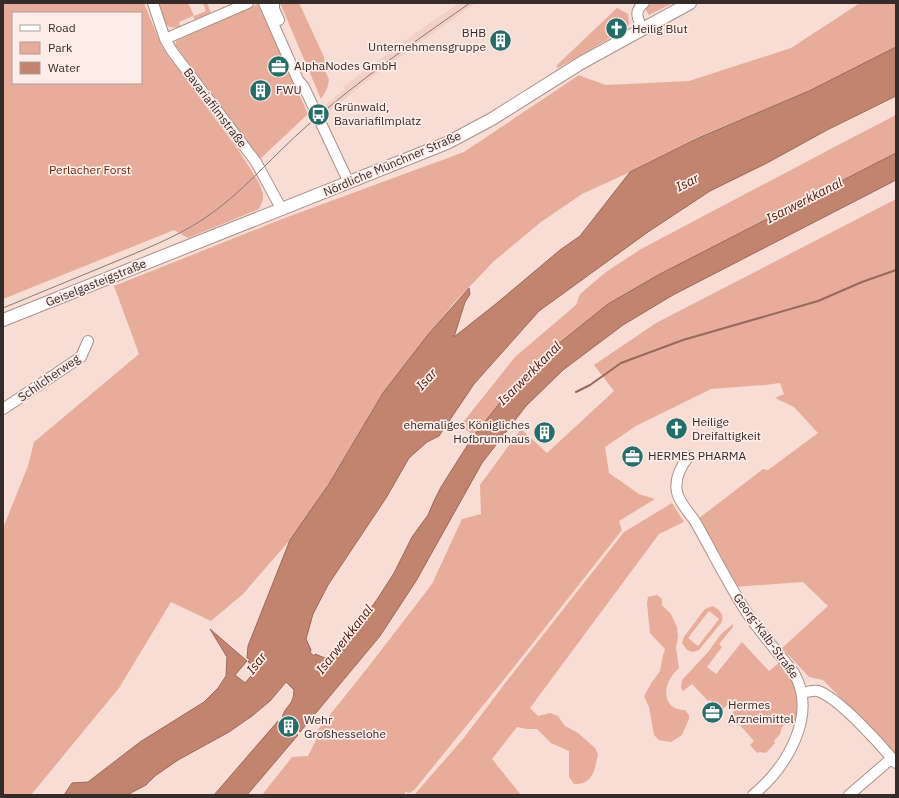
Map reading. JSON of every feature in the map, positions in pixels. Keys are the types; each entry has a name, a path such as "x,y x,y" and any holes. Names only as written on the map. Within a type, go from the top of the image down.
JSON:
{"main road":[{"name":"Nördliche Münchner Straße","path":"190,246 447,143 492,119 581,63 642,28 690,3"},
{"name":"Geiselgasteigstraße","path":"3,320 190,246"}],"street":[{"name":"Bavariafilmstraße","path":"154,3 165,39 172,51 256,162 282,210"},
{"path":"264,3 298,80 304,87 353,181"},
{"path":"274,3 274,8 304,78 304,87"},
{"path":"642,28 637,12 644,3"},
{"path":"165,39 242,4"},
{"name":"Schilcherweg","path":"3,409 81,357 88,341"},
{"name":"Georg-Kalb-Straße","path":"689,456 677,474 677,493 696,523 704,540 738,599 794,673 800,683 802,693 802,716 792,745 774,773 753,795"},
{"path":"802,693 817,691 836,703 869,733 894,760 849,795"}],"shaded area":[{"path":"459,3 476,3 372,77 324,116 321,108 345,89 343,87 414,34"}],"green space":[{"name":"Perlacher Forst","path":"3,3 144,3 162,47 239,151 258,181 263,193 263,200 259,209 188,238 174,230 3,299"},
{"path":"159,3 188,3 194,16 206,11 203,3 207,3 211,13 195,20 193,16 179,22 180,26 174,28 167,25 165,22"},
{"path":"280,3 299,3 324,57 325,71 329,80 327,89 321,99"},
{"path":"651,3 673,3 649,15 646,8"},
{"path":"860,3 896,3 896,47 809,91 698,137 630,172 582,194 541,222 494,261 454,303 383,393 329,484 290,540 243,594 211,621 171,602 119,688 31,795 3,795 3,528 28,466 34,442 139,354 114,286 282,219 464,152 579,75 606,85 689,81 791,48"},
{"path":"258,4 308,114 260,159 175,45 176,41"},
{"path":"617,8 628,14 629,24 626,29 558,68 556,66"},
{"path":"896,115 896,153 660,274 608,304 547,353 510,390 474,435 460,426 515,357 576,305 580,294 606,272 641,249"},
{"path":"896,199 896,754 823,680 809,677 782,648 828,606 803,582 734,587 698,519 763,469 768,470 818,433 794,407 775,398 784,394 780,383 711,389 636,426 605,447 609,473 639,494 655,499 619,521 622,530 502,682 415,789 410,793 405,792 405,795 262,795 292,757 308,756 316,740 313,736 432,584 462,519 481,514 480,485 521,429 547,453 614,391 594,365 656,323"},
{"path":"672,503 684,522 659,534 530,708 538,716 550,713 558,716 565,726 578,733 595,748 598,754 596,765 589,779 580,784 574,784 569,777 569,751 551,743 537,729 517,727 492,759 521,795 414,795 463,739 624,532"},
{"path":"657,595 662,599 662,605 671,614 677,627 678,636 676,648 679,668 672,675 667,686 666,692 668,701 674,708 685,710 689,715 689,719 682,735 671,742 659,740 654,735 649,707 644,696 660,671 665,649 650,633 647,603 648,597"},
{"path":"713,606 720,611 722,615 721,623 699,650 693,652 687,650 682,643 684,637 707,608","holes":["709,611 719,619 698,646 688,638"]},
{"path":"733,624 733,627 719,644 722,647 707,667 716,674 742,642 769,671 780,662 790,674 795,687 798,703 796,718 794,721 791,720 782,727 780,734 774,741 775,743 766,753 757,753 750,745 754,741 731,715 734,711 728,704 721,711 710,700 708,701 692,684 683,691 681,687 682,680 709,651 721,634"}],"water":[{"name":"Isar","path":"896,47 896,96 710,191 648,232 539,311 474,384 439,436 427,442 409,458 386,498 328,585 313,614 306,639 311,650 310,652 314,656 315,654 333,661 342,650 342,647 378,598 394,573 412,537 428,515 441,487 472,438 510,390 547,353 608,304 660,274 896,153 896,180 673,295 623,325 563,370 526,406 482,463 416,581 380,636 300,732 282,718 294,695 294,690 286,682 270,701 252,716 229,732 178,760 155,776 146,785 127,795 64,795 72,783 88,782 140,742 204,702 218,688 226,676 227,657 210,629 247,661 235,675 245,683 258,668 248,662 250,659 247,658 248,646 290,540 329,484 383,393 427,336 469,288 470,294 465,302 454,337 560,250 580,236 630,172 698,138 809,91"},
{"path":"278,721 291,732 292,731 298,735 247,795 214,795"}],"waterway":[{"path":"576,392 590,385 621,363 683,340 818,301 862,282 896,270"},
{"name":"Isarwerkkanal","path":"281,735 296,717"}],"tram line":[{"path":"3,308 147,248 202,220 230,199 327,108 367,77 470,3"}],"place":[{"name":"Heilig Blut","path":"617,29"},
{"name":"BHB Unternehmensgruppe","path":"501,40"},
{"name":"AlphaNodes GmbH","path":"279,66"},
{"name":"FWU","path":"260,90"},
{"name":"Grünwald, Bavariafilmplatz","path":"319,114"},
{"name":"Heilige Dreifaltigkeit","path":"676,429"},
{"name":"ehemaliges Königliches Hofbrunnhaus","path":"545,432"},
{"name":"HERMES PHARMA","path":"633,456"},
{"name":"Hermes Arzneimittel","path":"713,712"},
{"name":"Wehr Großhesselohe","path":"289,727"}]}
